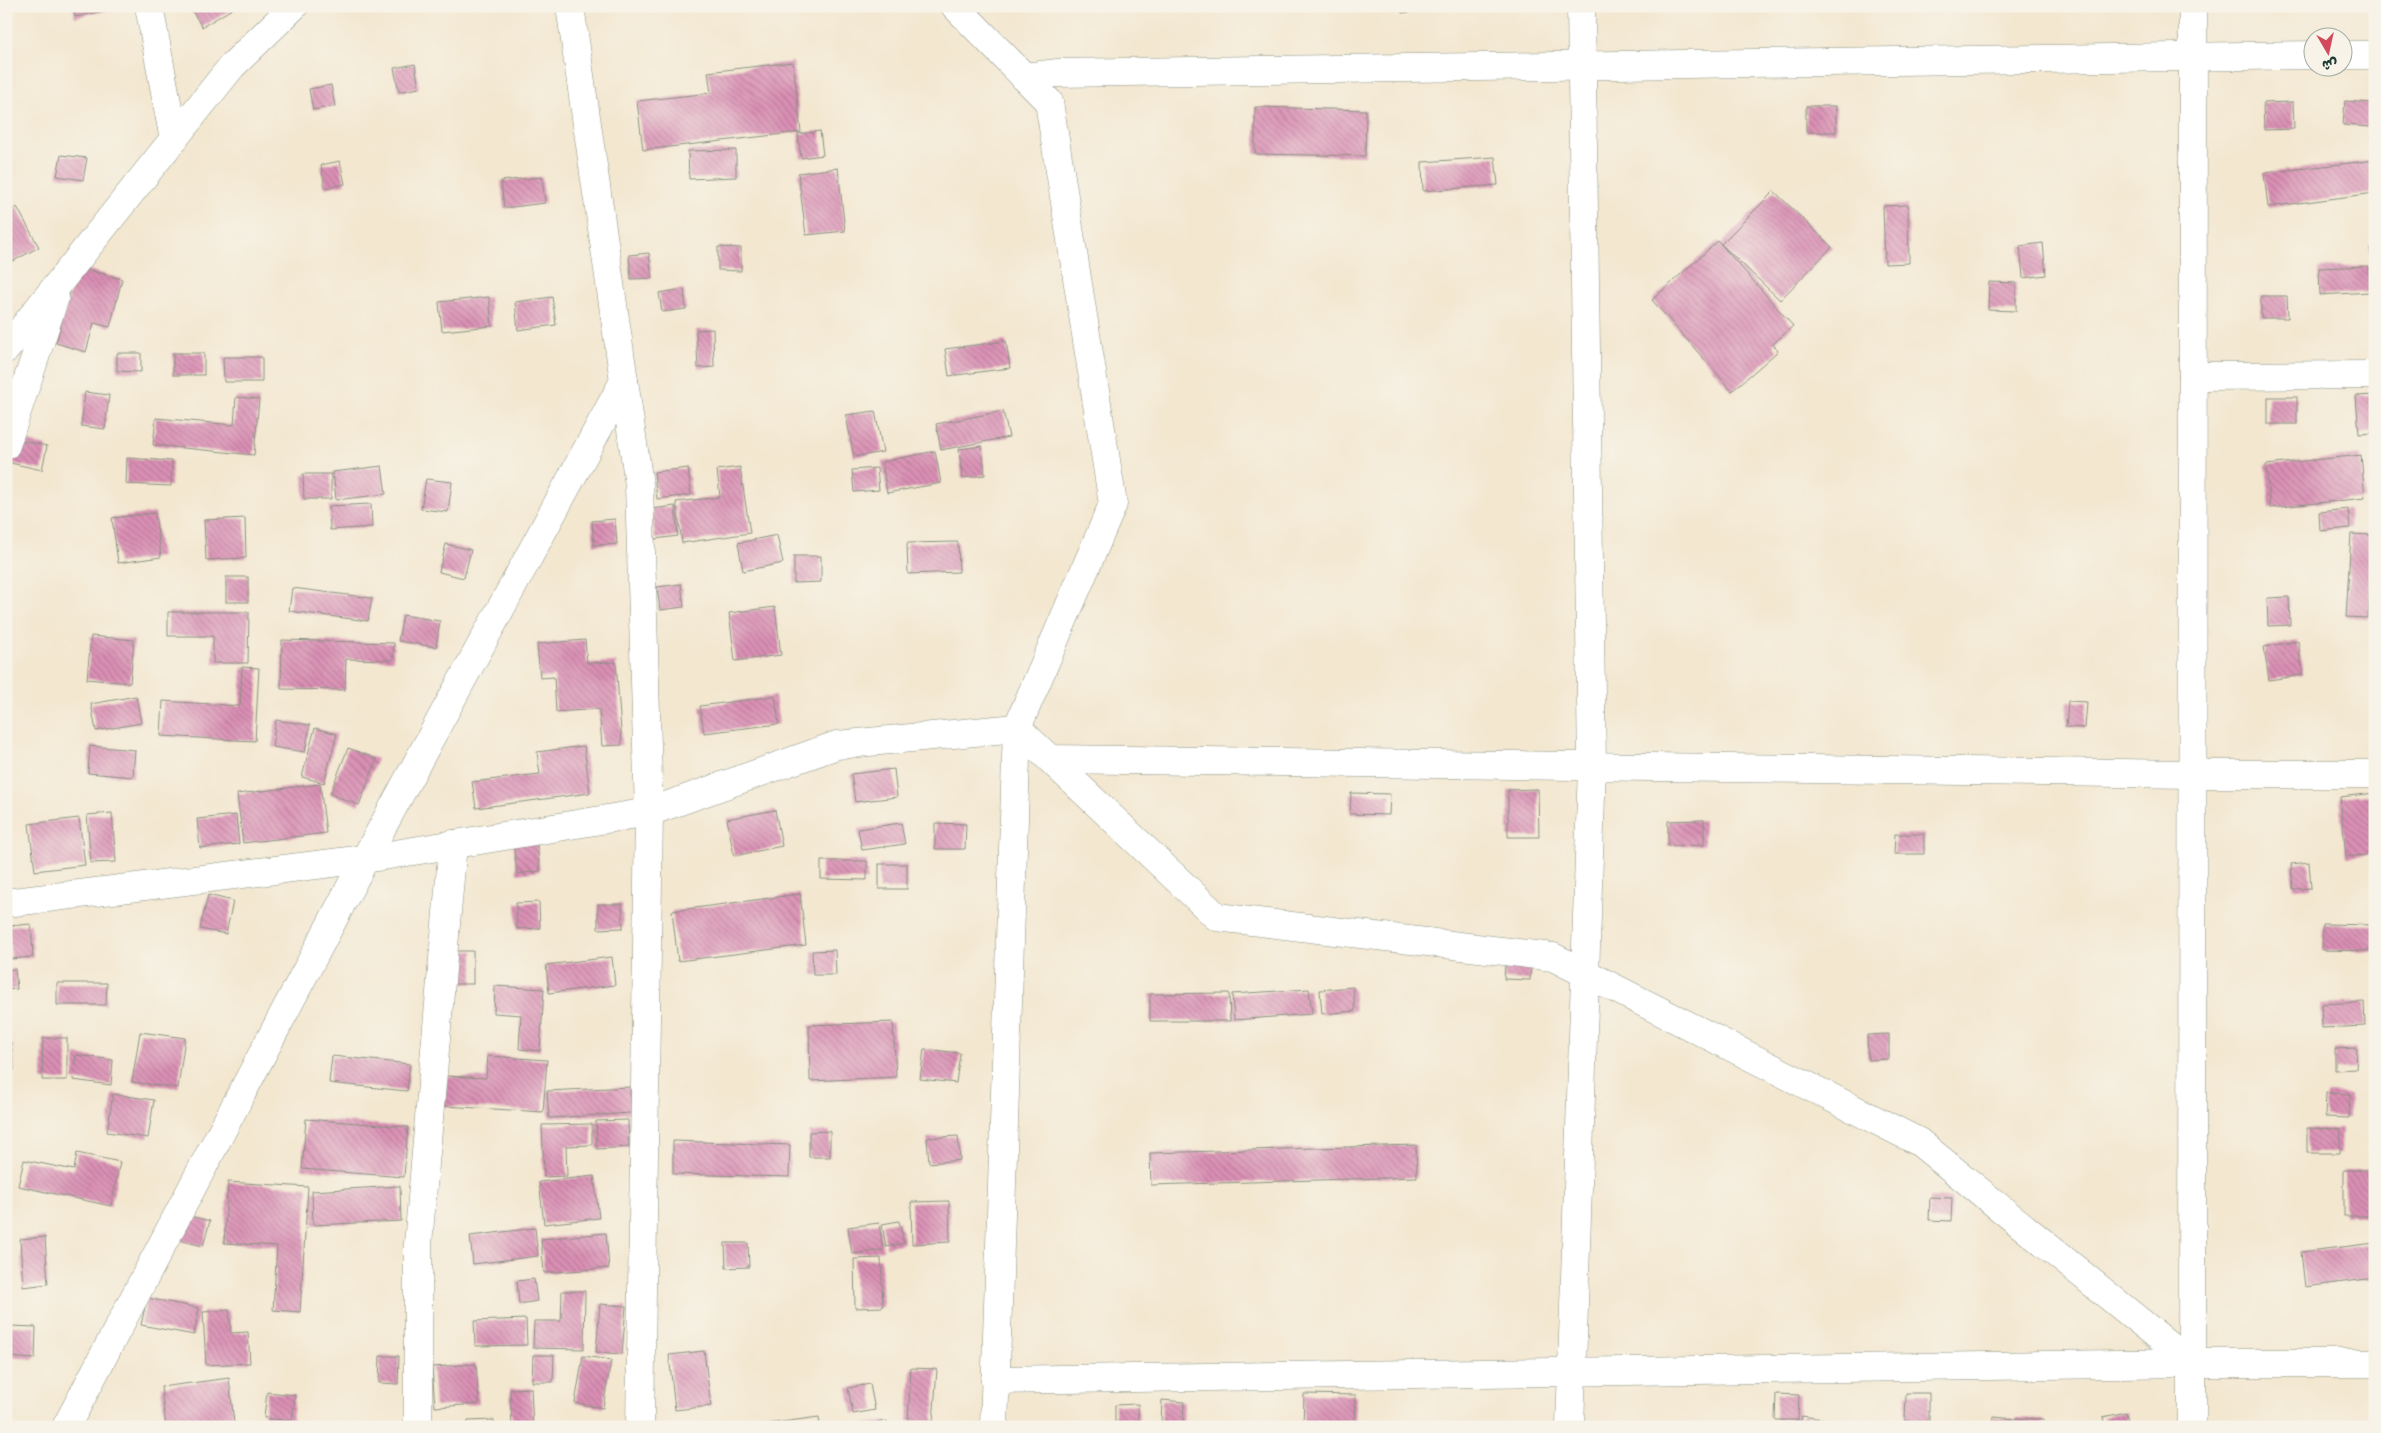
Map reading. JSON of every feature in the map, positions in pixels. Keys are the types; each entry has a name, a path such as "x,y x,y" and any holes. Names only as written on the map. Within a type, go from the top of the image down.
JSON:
{"street":[{"path":"149,6 174,140"},
{"path":"6,349 232,66 294,6"},
{"path":"570,6 639,485 649,812 640,1427"},
{"path":"955,6 1049,102 1112,504 1017,728 994,1427"},
{"path":"1570,1427 1592,766 1581,6"},
{"path":"2192,1427 2193,6"},
{"path":"1024,77 1058,73 2193,55 2304,55"},
{"path":"2354,55 2375,55"},
{"path":"6,445 60,282"},
{"path":"2192,376 2375,375"},
{"path":"66,1427 366,859 624,381"},
{"path":"6,903 366,859 649,812 837,745 1017,728 1217,916 1553,956 1919,1142 2191,1363"},
{"path":"1050,759 2192,774 2375,774"},
{"path":"418,1427 418,1244 453,844"},
{"path":"995,1380 2191,1363 2375,1363"}],"building":[{"path":"73,6 117,6 118,8 75,17"},
{"path":"189,6 237,6 202,27"},
{"path":"1401,6 1450,6 1450,7 1402,13"},
{"path":"793,62 801,132 643,150 637,101 711,93 708,72"},
{"path":"415,64 419,88 399,92 394,68"},
{"path":"331,85 335,106 313,110 309,89"},
{"path":"2345,101 2373,103 2371,127 2343,125"},
{"path":"2293,102 2294,129 2264,130 2263,103"},
{"path":"1806,106 1836,106 1836,132 1806,132"},
{"path":"1255,107 1366,110 1365,156 1255,154"},
{"path":"820,131 823,155 801,158 798,134"},
{"path":"2372,135 2375,135 2375,157 2371,156"},
{"path":"736,150 736,177 689,179 688,151"},
{"path":"61,155 87,158 83,180 57,176"},
{"path":"1495,157 1498,185 1423,191 1422,162"},
{"path":"2375,160 2375,193 2268,207 2264,173"},
{"path":"340,161 345,184 325,188 321,165"},
{"path":"838,168 845,231 806,235 798,173"},
{"path":"542,177 545,203 504,208 501,181"},
{"path":"1774,191 1832,247 1780,300 1721,244"},
{"path":"1908,205 1909,263 1885,264 1883,206"},
{"path":"17,207 39,247 6,265 6,213"},
{"path":"1718,241 1793,326 1773,344 1778,351 1732,391 1652,300"},
{"path":"2043,243 2046,275 2023,278 2020,246"},
{"path":"718,247 741,248 741,271 718,270"},
{"path":"2375,248 2375,277 2374,277 2370,249"},
{"path":"649,253 652,278 631,279 629,255"},
{"path":"2369,266 2370,292 2320,295 2319,268"},
{"path":"77,267 122,279 110,327 94,323 86,352 56,343"},
{"path":"1989,282 2016,283 2016,311 1988,310"},
{"path":"684,289 686,309 662,312 659,293"},
{"path":"2261,296 2287,296 2288,318 2261,318"},
{"path":"489,297 492,326 442,331 439,302"},
{"path":"552,297 556,325 518,330 515,302"},
{"path":"713,329 714,367 698,368 696,330"},
{"path":"1006,341 1010,368 949,376 945,349"},
{"path":"117,353 141,353 141,372 117,371"},
{"path":"173,353 204,353 204,375 173,375"},
{"path":"223,357 262,357 262,382 224,382"},
{"path":"85,392 109,395 105,429 81,426"},
{"path":"2375,395 2375,433 2359,434 2356,396"},
{"path":"236,397 259,399 254,455 153,445 156,418 234,425"},
{"path":"2268,397 2297,397 2297,424 2268,424"},
{"path":"875,411 883,452 854,457 846,415"},
{"path":"1003,411 1009,437 941,450 936,424"},
{"path":"6,437 47,446 42,470 6,462"},
{"path":"982,446 985,475 962,478 959,449"},
{"path":"935,451 941,483 887,493 882,462"},
{"path":"2361,455 2365,498 2270,508 2266,465"},
{"path":"127,458 172,461 171,486 126,484"},
{"path":"382,466 386,494 336,500 333,472"},
{"path":"740,467 750,533 682,543 676,502 720,497 717,470"},
{"path":"688,468 691,495 657,499 654,472"},
{"path":"877,468 879,490 854,492 852,470"},
{"path":"303,474 331,474 331,499 304,499"},
{"path":"426,479 452,482 448,512 421,509"},
{"path":"371,504 372,527 330,530 329,506"},
{"path":"675,506 678,536 655,539 652,509"},
{"path":"2348,509 2350,528 2320,531 2319,512"},
{"path":"155,513 161,557 118,563 112,518"},
{"path":"245,518 246,558 206,560 204,520"},
{"path":"615,519 617,544 594,545 592,521"},
{"path":"2351,534 2373,535 2368,618 2346,617"},
{"path":"777,535 783,563 743,571 738,543"},
{"path":"958,542 959,572 908,574 907,543"},
{"path":"446,544 471,550 464,578 439,572"},
{"path":"794,556 821,556 821,582 794,583"},
{"path":"226,577 248,577 248,602 226,602"},
{"path":"681,584 684,607 660,610 657,587"},
{"path":"292,588 372,598 368,621 289,611"},
{"path":"2289,597 2290,625 2268,626 2267,598"},
{"path":"775,607 781,655 735,661 729,613"},
{"path":"168,612 249,612 248,663 213,663 213,636 168,636"},
{"path":"403,615 440,621 436,647 398,641"},
{"path":"91,636 134,640 130,683 87,679"},
{"path":"282,640 394,643 393,660 346,659 345,690 281,689"},
{"path":"585,640 587,663 616,662 622,745 602,746 599,709 556,712 554,677 540,678 537,644"},
{"path":"2298,641 2303,675 2269,680 2264,647"},
{"path":"242,667 259,668 255,741 161,736 163,701 240,706"},
{"path":"136,696 141,723 96,731 91,704"},
{"path":"775,696 779,724 704,733 700,706"},
{"path":"2068,701 2087,702 2085,728 2066,727"},
{"path":"276,720 310,725 305,752 272,747"},
{"path":"315,728 337,734 324,783 302,777"},
{"path":"90,746 135,750 133,777 88,773"},
{"path":"584,746 590,793 476,808 472,782 540,774 537,752"},
{"path":"348,748 377,759 359,805 330,794"},
{"path":"894,769 897,797 855,802 851,774"},
{"path":"320,784 326,833 243,843 237,794"},
{"path":"1538,789 1539,837 1508,837 1508,790"},
{"path":"1351,793 1390,794 1389,815 1350,814"},
{"path":"2375,793 2375,854 2346,857 2340,797"},
{"path":"775,810 782,846 734,856 727,819"},
{"path":"112,813 116,862 91,863 87,815"},
{"path":"236,815 239,844 200,848 197,819"},
{"path":"79,818 85,865 35,871 29,824"},
{"path":"1704,820 1704,845 1668,846 1668,821"},
{"path":"901,823 905,844 862,850 858,829"},
{"path":"935,823 966,824 965,849 935,849"},
{"path":"1895,834 1924,834 1924,854 1894,854"},
{"path":"536,837 540,871 517,874 513,841"},
{"path":"821,861 867,861 867,880 821,879"},
{"path":"2309,862 2311,888 2293,889 2291,864"},
{"path":"879,864 907,864 907,889 879,889"},
{"path":"800,894 806,945 678,961 672,911"},
{"path":"208,895 233,901 226,934 200,929"},
{"path":"539,902 540,928 517,929 516,903"},
{"path":"598,904 622,904 623,928 598,929"},
{"path":"31,924 33,957 11,959 9,926"},
{"path":"2323,924 2375,925 2375,951 2322,950"},
{"path":"835,950 836,975 813,975 812,951"},
{"path":"450,951 473,951 473,984 450,984"},
{"path":"1506,953 1532,955 1530,980 1504,979"},
{"path":"612,957 615,985 549,993 546,965"},
{"path":"15,969 17,989 6,990 6,970"},
{"path":"57,983 107,983 106,1005 57,1005"},
{"path":"495,986 544,989 540,1051 519,1049 521,1015 494,1013"},
{"path":"1353,987 1355,1011 1322,1014 1320,990"},
{"path":"1309,989 1312,1014 1234,1020 1232,994"},
{"path":"1229,993 1230,1021 1150,1021 1150,994"},
{"path":"2364,1002 2365,1026 2322,1028 2321,1004"},
{"path":"893,1022 896,1077 810,1081 809,1025"},
{"path":"140,1032 185,1038 178,1088 132,1082"},
{"path":"1889,1034 1889,1059 1868,1060 1867,1035"},
{"path":"43,1038 67,1038 67,1080 42,1080"},
{"path":"11,1042 14,1070 6,1071 6,1043"},
{"path":"2357,1048 2356,1069 2335,1070 2335,1049"},
{"path":"924,1049 960,1053 956,1083 920,1079"},
{"path":"76,1055 113,1060 111,1085 73,1080"},
{"path":"332,1056 410,1064 407,1091 329,1083"},
{"path":"488,1056 547,1060 543,1112 444,1106 446,1076 486,1078"},
{"path":"630,1087 631,1113 549,1118 547,1091"},
{"path":"2326,1093 2350,1094 2349,1118 2325,1117"},
{"path":"113,1094 154,1100 148,1138 107,1132"},
{"path":"306,1119 408,1127 404,1177 302,1169"},
{"path":"628,1120 629,1147 597,1149 596,1121"},
{"path":"592,1124 592,1145 566,1146 567,1176 544,1177 542,1125"},
{"path":"2307,1128 2341,1129 2340,1153 2307,1153"},
{"path":"830,1131 830,1157 809,1157 809,1132"},
{"path":"958,1136 960,1160 929,1163 927,1138"},
{"path":"673,1141 790,1145 789,1177 673,1174"},
{"path":"1416,1145 1417,1177 1151,1185 1150,1153"},
{"path":"77,1153 120,1162 111,1206 18,1186 24,1160 74,1170"},
{"path":"2344,1170 2375,1170 2375,1216 2344,1216"},
{"path":"594,1176 599,1218 544,1224 539,1182"},
{"path":"228,1182 308,1187 300,1312 273,1310 277,1246 224,1243"},
{"path":"400,1186 401,1221 313,1225 312,1191"},
{"path":"1930,1197 1952,1198 1951,1221 1929,1220"},
{"path":"949,1201 950,1242 912,1244 911,1202"},
{"path":"177,1213 210,1221 203,1246 171,1238"},
{"path":"899,1221 904,1243 886,1247 882,1224"},
{"path":"879,1223 883,1250 852,1254 848,1227"},
{"path":"535,1228 538,1256 473,1264 470,1236"},
{"path":"606,1233 609,1268 544,1273 541,1239"},
{"path":"45,1237 48,1284 23,1287 20,1239"},
{"path":"725,1243 748,1243 749,1267 726,1268"},
{"path":"2375,1243 2375,1278 2305,1287 2301,1252"},
{"path":"881,1258 883,1307 855,1308 854,1259"},
{"path":"534,1279 537,1301 519,1304 517,1281"},
{"path":"562,1291 585,1291 584,1349 533,1348 534,1321 561,1321"},
{"path":"147,1298 199,1308 194,1335 141,1325"},
{"path":"600,1304 626,1306 622,1354 596,1352"},
{"path":"229,1310 231,1333 248,1332 250,1363 206,1365 203,1312"},
{"path":"526,1319 527,1345 475,1346 474,1321"},
{"path":"9,1326 36,1327 35,1359 7,1357"},
{"path":"704,1351 711,1406 675,1410 669,1355"},
{"path":"533,1355 554,1355 553,1382 532,1382"},
{"path":"380,1356 399,1356 398,1384 379,1383"},
{"path":"583,1356 611,1360 603,1408 575,1403"},
{"path":"476,1364 479,1404 435,1407 432,1367"},
{"path":"911,1368 937,1369 933,1422 908,1421"},
{"path":"229,1378 234,1423 208,1427 166,1427 161,1387"},
{"path":"870,1384 875,1410 853,1414 848,1388"},
{"path":"531,1388 533,1427 512,1427 510,1389"},
{"path":"267,1392 295,1395 292,1421 264,1418"},
{"path":"1906,1393 1929,1393 1929,1421 1905,1421"},
{"path":"1304,1394 1356,1395 1355,1427 1303,1427"},
{"path":"1776,1394 1799,1395 1798,1420 1775,1420"},
{"path":"1162,1400 1184,1402 1183,1427 1161,1425"},
{"path":"1138,1404 1139,1427 1115,1427 1115,1405"},
{"path":"2126,1412 2129,1427 2105,1427 2103,1417"},
{"path":"1802,1416 1829,1420 1828,1427 1800,1427"},
{"path":"819,1417 820,1427 752,1427 752,1426"},
{"path":"1994,1417 2014,1419 2013,1427 1993,1427"},
{"path":"2016,1418 2044,1419 2043,1427 2016,1427"},
{"path":"494,1420 494,1427 468,1427 468,1421"},
{"path":"887,1421 888,1427 853,1427 853,1426"}]}
